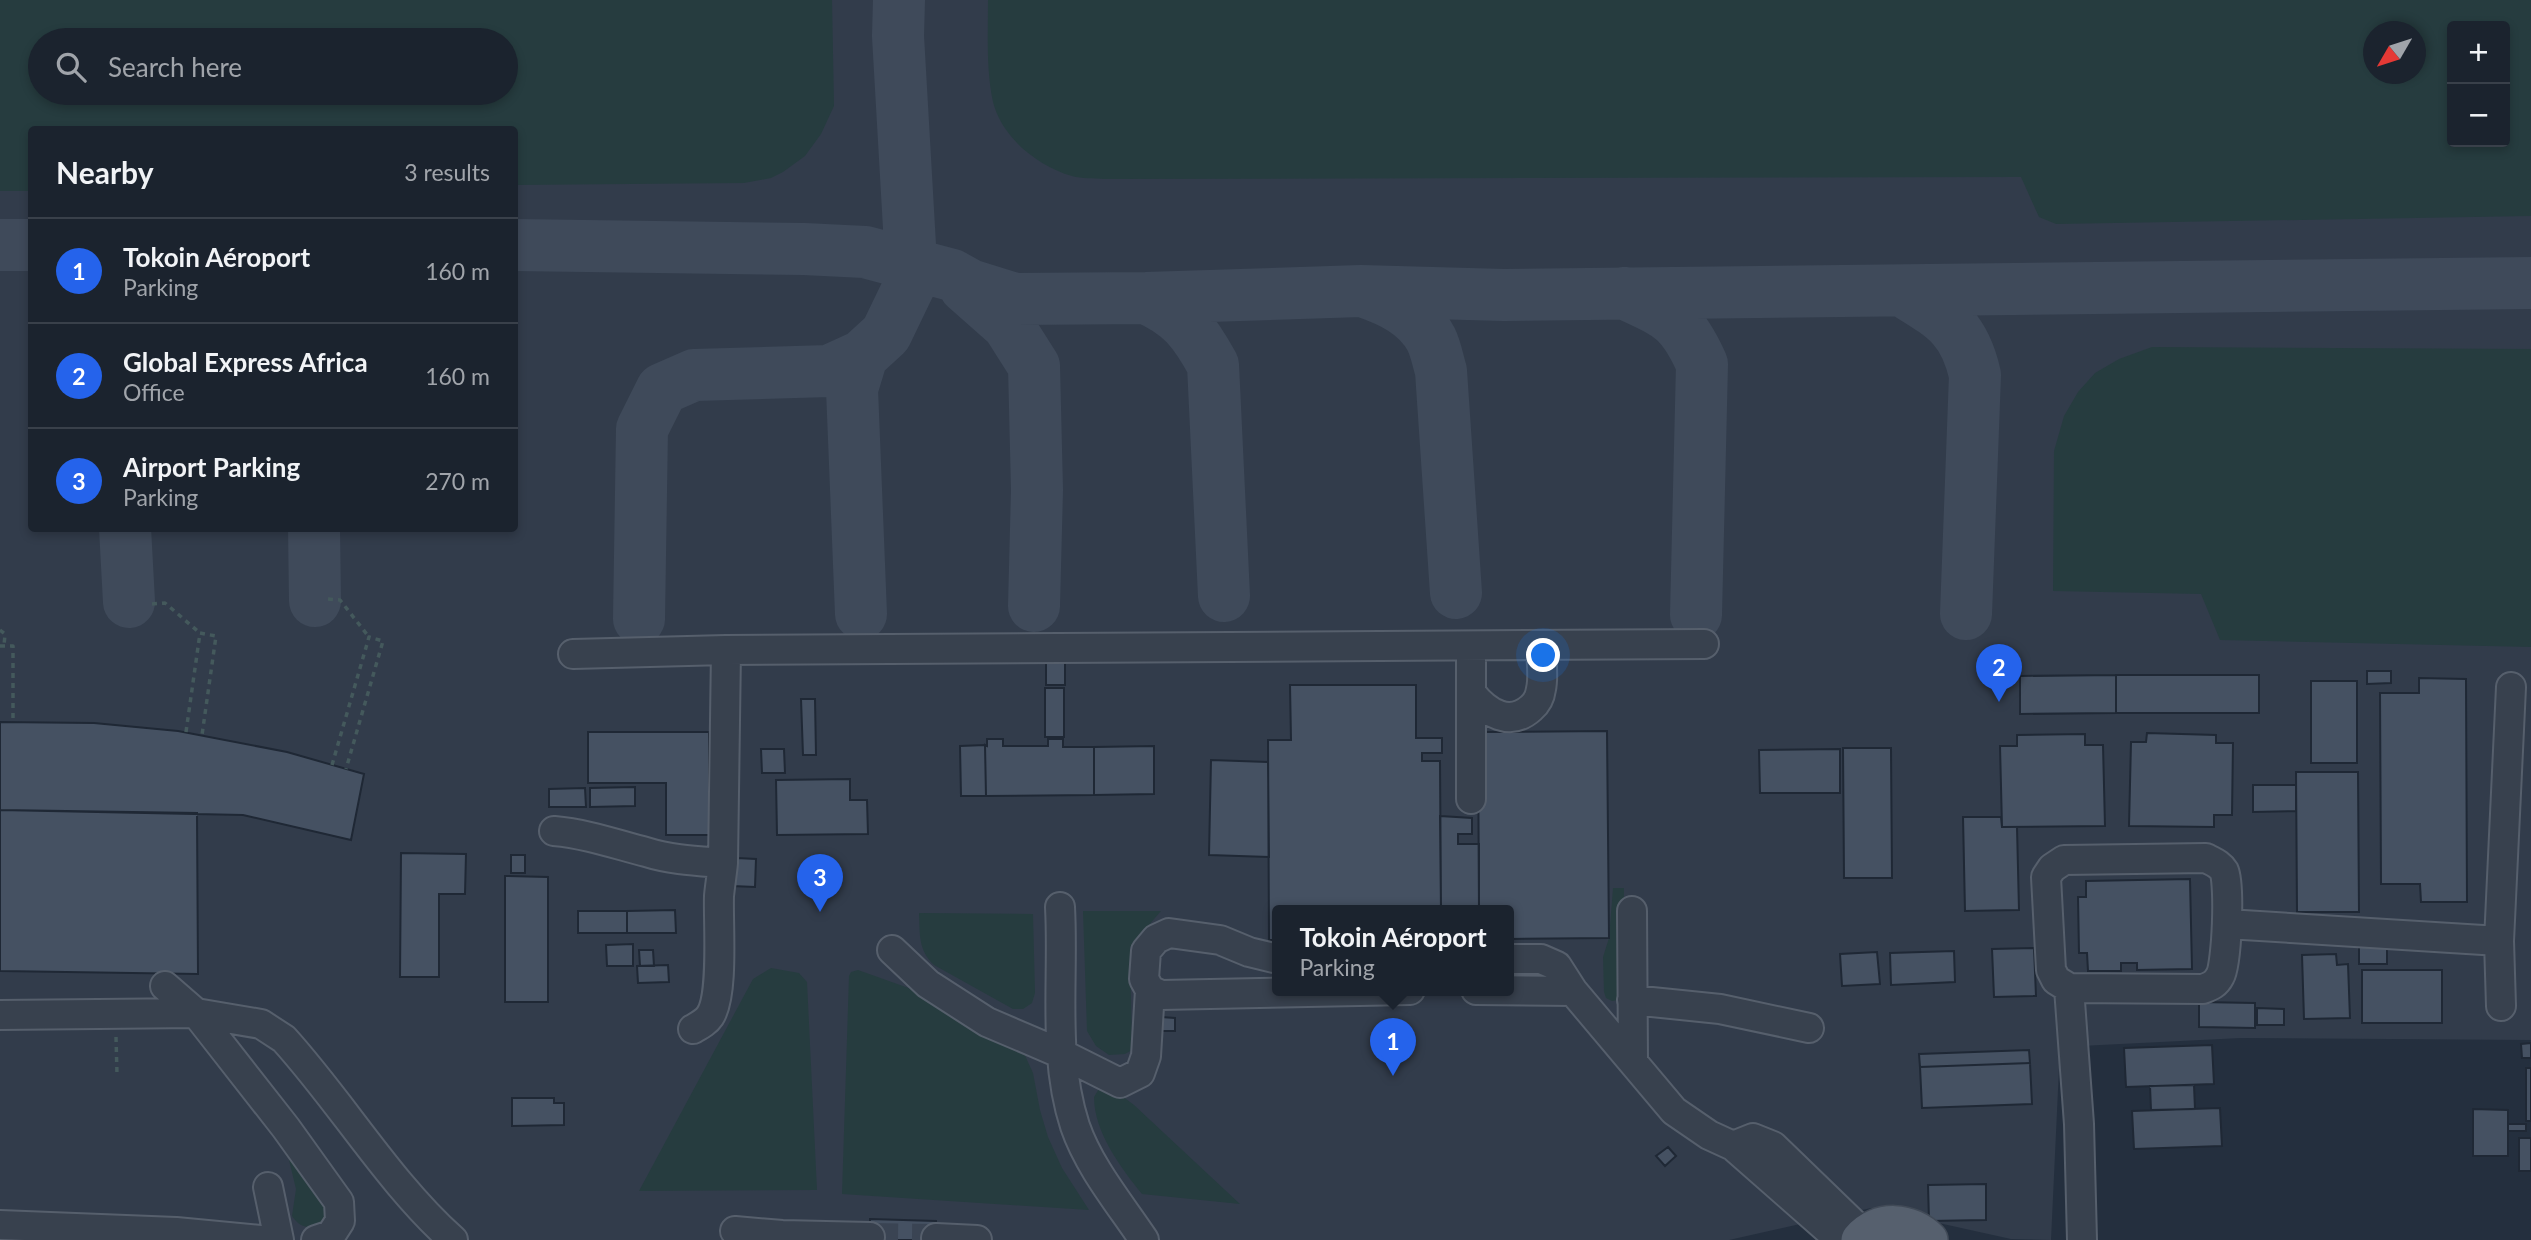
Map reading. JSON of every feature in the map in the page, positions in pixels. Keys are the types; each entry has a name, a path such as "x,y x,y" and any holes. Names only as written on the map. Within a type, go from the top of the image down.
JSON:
{"main road":[{"path":"1855,1238 1880,1226 1896,1224 1914,1228 1930,1240"}],"lane":[{"path":"573,654 726,650 1704,644"},
{"path":"1471,646 1471,799"},
{"path":"1472,694 1481,706 1497,715 1512,718 1524,714 1536,704 1541,690 1541,646"},
{"path":"693,1029 711,1015 716,1000 721,933 719,898 723,863 726,650"},
{"path":"2501,1006 2499,941 2511,688"},
{"path":"554,831 584,834 682,860 723,863"},
{"path":"2207,858 2219,865 2225,873 2227,924 2222,974 2214,985 2203,989 2069,988 2056,980 2051,970 2046,877 2063,860 2207,858"},
{"path":"1060,907 1062,1054 1075,1126 1100,1175 1144,1240"},
{"path":"1632,911 1633,1061"},
{"path":"2227,924 2499,941"},
{"path":"892,950 928,984 987,1022 1062,1054 1120,1083 1140,1073 1146,1056 1150,990 1144,979 1146,951 1156,939 1169,933 1220,940 1272,958"},
{"path":"1514,959 1541,959 1557,967 1573,991 1674,1111 1709,1135 1732,1146 1753,1138 1773,1146 1855,1238"},
{"path":"165,986 196,1013 286,1128 339,1202 340,1221 331,1235 316,1240"},
{"path":"2069,988 2079,1124 2082,1240"},
{"path":"1150,990 1161,995 1272,993"},
{"path":"1514,990 1573,991"},
{"path":"1632,1000 1720,1009 1809,1028"},
{"path":"0,1015 196,1013 261,1024 284,1039 393,1175 453,1240"},
{"path":"268,1187 279,1240"},
{"path":"0,1225 176,1232 260,1240"},
{"path":"735,1231 870,1237"},
{"path":"936,1238 977,1240"},
{"path":"1132,1240 1166,1240"}],"path":[{"path":"328,598 340,600 369,637 383,641 346,769"},
{"path":"152,604 165,603 200,634 216,636 202,735"},
{"path":"0,630 5,634 2,646 13,646 13,722"},
{"path":"186,732 200,634"},
{"path":"332,765 369,637"},
{"path":"116,1014 117,1074"}],"shaded area":[{"path":"0,0 2531,0 2531,1040 2241,1038 2060,1047 2051,1240 2011,1239 1871,1208 1729,1240 0,1240"}],"green space":[{"path":"0,0 832,0 834,106 821,134 805,156 771,178 744,183 518,185 518,126 28,126 28,191 0,191"},
{"path":"988,0 2531,0 2531,216 2056,224 2039,217 2021,177 1080,178 1034,158 1013,139 1004,127 993,102 988,64"},
{"path":"2152,347 2531,349 2531,647 2220,640 2201,594 2053,591 2054,451 2064,416 2078,392 2095,373 2119,359"},
{"path":"1613,888 1624,888 1624,992 1618,1000 1612,1001 1606,998 1604,992 1603,957 1609,938"},
{"path":"1083,911 1161,911 1130,947 1132,1050 1125,1054 1109,1055 1096,1046 1087,1031"},
{"path":"919,913 1033,914 1035,993 1032,1003 1023,1009 1013,1009 934,965 922,947"},
{"path":"771,968 799,973 807,982 817,1190 639,1191 753,979"},
{"path":"858,970 917,991 1023,1051 1033,1073 1048,1137 1062,1168 1089,1210 842,1194 849,976 851,972"},
{"path":"1100,1087 1118,1093 1134,1105 1240,1204 1142,1194 1110,1149 1104,1136 1095,1110 1094,1097"},
{"path":"294,1156 329,1201 326,1222 316,1226 303,1226 292,1216 296,1189 289,1160"}],"building":[{"path":"1046,654 1065,654 1065,685 1046,685"},
{"path":"2367,671 2391,671 2391,683 2367,684"},
{"path":"2116,675 2259,675 2259,713 2116,713"},
{"path":"2116,675 2116,713 2020,714 2020,676"},
{"path":"2419,678 2466,679 2467,902 2421,902 2420,884 2381,884 2380,693 2419,693"},
{"path":"2311,681 2357,681 2357,763 2311,763"},
{"path":"1290,685 1416,685 1416,738 1442,738 1442,753 1422,753 1422,761 1440,761 1441,905 1272,905 1272,940 1269,940 1268,740 1291,740"},
{"path":"1045,688 1064,688 1064,737 1045,737"},
{"path":"801,699 815,699 816,755 803,755"},
{"path":"0,722 94,723 178,731 287,752 364,774 351,840 243,815 0,810"},
{"path":"1607,731 1609,938 1514,939 1514,905 1479,905 1478,732"},
{"path":"588,732 709,732 709,835 666,835 666,783 588,783"},
{"path":"2147,733 2216,735 2216,743 2233,743 2232,815 2214,815 2214,827 2129,826 2131,742 2146,742"},
{"path":"2085,734 2085,745 2103,745 2105,826 2002,827 2000,746 2017,746 2017,735"},
{"path":"987,739 1003,739 1003,746 1048,746 1048,739 1063,739 1063,747 1094,747 1094,795 986,796"},
{"path":"985,745 986,796 961,796 960,746"},
{"path":"1154,746 1154,794 1094,795 1094,747"},
{"path":"1843,748 1891,748 1892,878 1844,878"},
{"path":"761,749 784,749 785,773 762,773"},
{"path":"1840,749 1840,793 1760,793 1759,750"},
{"path":"1211,760 1268,762 1269,857 1209,855"},
{"path":"2296,772 2358,772 2359,912 2297,912"},
{"path":"850,779 850,800 867,800 868,834 777,835 776,780"},
{"path":"2253,785 2296,785 2296,811 2253,812"},
{"path":"635,787 635,806 590,807 590,788"},
{"path":"585,788 586,807 549,807 549,789"},
{"path":"0,810 197,813 198,974 0,971"},
{"path":"1440,816 1472,818 1472,834 1458,834 1458,844 1479,844 1479,905 1441,905"},
{"path":"1963,817 2001,817 2002,827 2017,827 2019,910 1965,911"},
{"path":"401,853 466,854 465,894 439,894 439,977 400,977"},
{"path":"511,855 525,855 525,873 511,873"},
{"path":"737,858 756,859 755,887 732,886 732,874 736,874"},
{"path":"505,876 548,877 548,1002 505,1002"},
{"path":"2190,879 2192,969 2137,970 2137,963 2121,963 2121,971 2088,971 2087,953 2079,953 2078,897 2086,897 2086,881"},
{"path":"675,910 676,933 627,933 627,911"},
{"path":"578,911 627,911 627,933 578,933"},
{"path":"2359,939 2387,943 2387,964 2359,964"},
{"path":"633,944 633,966 607,966 606,945"},
{"path":"2034,948 2036,996 1994,997 1992,949"},
{"path":"639,950 653,950 654,966 640,966"},
{"path":"1954,951 1955,982 1891,985 1890,953"},
{"path":"1877,952 1880,984 1842,986 1840,954"},
{"path":"2336,954 2337,965 2348,964 2350,1018 2304,1019 2302,955"},
{"path":"668,965 669,982 638,983 637,966"},
{"path":"2362,970 2442,970 2442,1023 2362,1023"},
{"path":"2199,1002 2255,1003 2255,1028 2199,1027"},
{"path":"2257,1008 2284,1009 2284,1025 2257,1025"},
{"path":"1161,1017 1175,1018 1175,1031 1160,1031"},
{"path":"2531,1043 2531,1058 2522,1058 2521,1044"},
{"path":"2212,1045 2214,1084 2126,1087 2124,1048"},
{"path":"2029,1050 2030,1063 1920,1067 1919,1054"},
{"path":"2030,1063 2032,1104 1922,1108 1920,1067"},
{"path":"2526,1068 2531,1068 2531,1121 2526,1121"},
{"path":"2194,1085 2195,1109 2151,1110 2150,1086"},
{"path":"512,1098 554,1098 554,1103 564,1103 564,1125 512,1126"},
{"path":"2220,1108 2222,1146 2134,1149 2132,1111"},
{"path":"2473,1109 2508,1110 2508,1156 2473,1156"},
{"path":"2508,1124 2526,1124 2526,1131 2508,1131"},
{"path":"2519,1138 2531,1138 2531,1171 2519,1171"},
{"path":"1668,1147 1676,1156 1665,1166 1656,1156"},
{"path":"1986,1184 1986,1220 1929,1221 1928,1185"},
{"path":"870,1219 936,1221 936,1240 870,1240"}],"taxiway":[{"path":"639,619 642,429 662,389 694,375 829,371 862,356 886,334 912,280 898,36 899,0"},
{"path":"0,245 28,245"},
{"path":"518,245 865,252 952,275 970,285 1015,299 1361,291 1504,295 2531,283"},
{"path":"965,287 1008,325 1034,366 1037,490 1034,606"},
{"path":"1903,291 1930,308 1958,333 1975,375 1966,614"},
{"path":"1365,292 1384,299 1411,315 1425,330 1436,351 1441,371 1456,593"},
{"path":"1624,293 1663,312 1680,326 1702,364 1696,615"},
{"path":"1146,298 1178,317 1200,343 1213,365 1224,596"},
{"path":"861,614 852,389 862,356"},
{"path":"125,532 129,602"},
{"path":"314,532 315,601"}],"tunnel":[{"path":"870,1237 936,1238"}],"place":[{"name":"Global Express Africa","path":"1999,702"},
{"name":"Airport Parking","path":"820,912"},
{"name":"Tokoin Aéroport","path":"1393,1076"}]}
